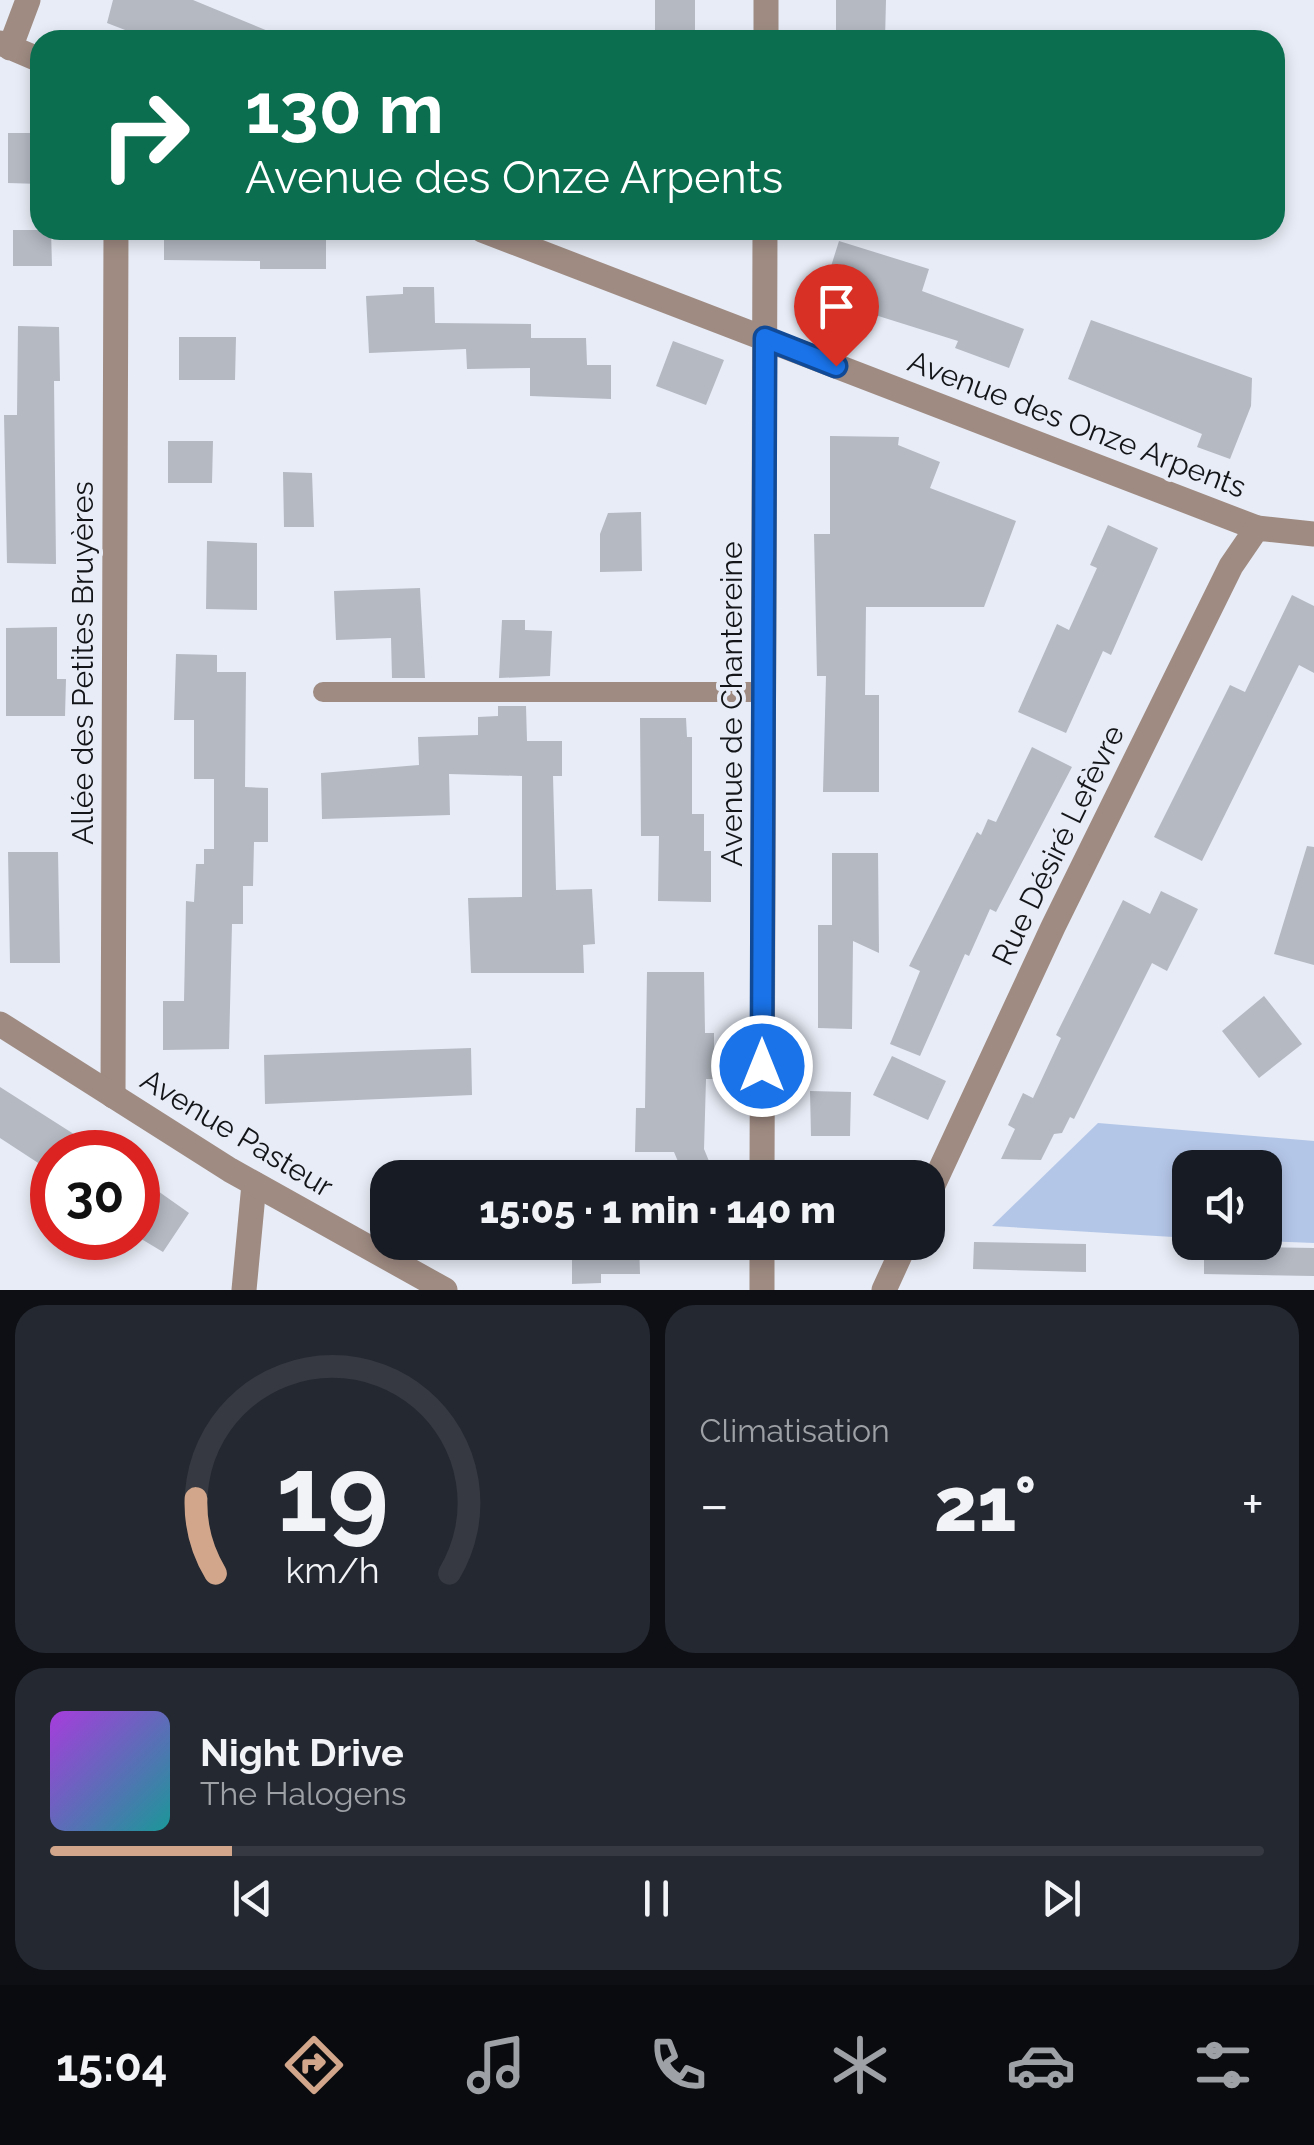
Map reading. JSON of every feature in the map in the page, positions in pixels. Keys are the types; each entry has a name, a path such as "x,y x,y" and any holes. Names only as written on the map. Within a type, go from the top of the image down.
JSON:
{"street":[{"path":"28,0 5,46 30,56"},
{"path":"766,0 766,30"},
{"name":"Allée des Petites Bruyères","path":"113,1096 116,240"},
{"name":"Avenue des Onze Arpents","path":"508,240 1257,528 1314,534"},
{"name":"Avenue de Chantereine","path":"762,1160 766,240"},
{"name":"Rue Désiré Lefèvre","path":"945,1161 1205,618 1231,566 1257,528"},
{"name":"Avenue Pasteur","path":"0,1024 254,1184 445,1290"},
{"path":"244,1290 254,1184"},
{"path":"762,1260 762,1290"},
{"path":"884,1290 898,1260"}],"lane":[{"path":"324,692 764,692"}],"shaded area":[{"path":"1098,1123 1314,1141 1314,1243 1282,1242 1282,1150 1172,1150 1172,1237 992,1226"}],"building":[{"path":"113,0 193,0 266,30 125,30 107,23"},
{"path":"655,0 695,0 695,30 655,30"},
{"path":"836,0 886,0 885,30 836,30"},
{"path":"8,133 30,133 30,184 8,183"},
{"path":"13,230 30,230 30,240 51,240 52,266 13,266"},
{"path":"164,240 326,240 326,269 260,269 260,261 164,260"},
{"path":"839,241 929,269 922,291 1024,329 1009,368 955,348 958,341 821,298"},
{"path":"403,287 434,287 435,323 531,324 531,338 586,338 587,365 611,365 611,399 530,396 530,368 467,369 466,349 369,353 366,296 403,294"},
{"path":"1091,320 1252,378 1251,406 1230,459 1197,447 1202,434 1068,379"},
{"path":"18,326 59,327 60,381 54,381 56,564 7,563 4,415 17,415"},
{"path":"179,337 236,337 235,380 179,380"},
{"path":"673,341 724,360 706,405 656,386"},
{"path":"830,436 899,437 898,445 940,462 930,488 1016,521 984,607 866,607 865,695 879,695 879,792 823,792 826,676 817,676 814,534 830,534"},
{"path":"168,441 213,441 212,483 168,483"},
{"path":"283,472 312,473 314,527 284,527"},
{"path":"641,512 642,571 600,572 600,534 608,513"},
{"path":"1108,525 1158,548 1111,655 1103,651 1066,733 1018,712 1057,624 1069,630 1097,568 1090,565"},
{"path":"207,541 257,543 257,610 206,609"},
{"path":"420,588 425,678 392,678 391,638 336,640 334,591"},
{"path":"1292,595 1314,606 1314,673 1299,665 1202,861 1154,837 1230,685 1245,692"},
{"path":"502,620 525,620 525,630 552,631 550,676 499,678"},
{"path":"57,627 57,679 66,679 65,716 6,716 6,628"},
{"path":"176,654 217,655 217,672 246,672 245,787 268,788 268,842 254,842 253,886 243,886 243,924 232,924 229,1049 163,1050 163,1001 184,1001 186,901 194,902 196,864 204,864 204,849 214,849 214,779 194,779 194,720 174,720"},
{"path":"498,706 526,706 527,741 562,741 562,776 553,776 556,890 592,889 595,944 583,945 584,973 471,973 468,898 522,897 522,776 449,774 450,815 322,819 321,773 419,765 418,737 478,735 478,717 498,716"},
{"path":"640,718 686,718 687,737 692,737 692,814 704,814 704,851 711,851 711,902 658,901 659,836 641,836"},
{"path":"1032,747 1072,767 996,912 990,909 969,956 965,954 920,1056 890,1044 920,971 909,966 977,832 981,835 988,819 996,822"},
{"path":"1307,846 1314,847 1314,965 1274,954"},
{"path":"8,852 58,852 60,963 10,963"},
{"path":"832,853 878,853 879,953 853,941 852,1029 818,1028 818,925 832,925"},
{"path":"1161,891 1198,909 1167,971 1152,963 1074,1119 1070,1117 1062,1133 1054,1134 1041,1160 1001,1159 1015,1129 1008,1125 1023,1093 1033,1098 1061,1038 1056,1035 1123,900 1150,914"},
{"path":"647,972 704,972 705,1033 714,1033 714,1079 706,1079 704,1149 709,1160 677,1160 674,1152 635,1152 636,1108 645,1108"},
{"path":"1264,996 1302,1044 1259,1078 1222,1031"},
{"path":"471,1048 472,1095 265,1104 264,1055"},
{"path":"892,1056 946,1081 928,1120 873,1095"},
{"path":"0,1087 67,1130 30,1130 30,1158 0,1138"},
{"path":"810,1091 851,1092 850,1136 811,1136"},
{"path":"160,1192 189,1213 163,1252 160,1250"},
{"path":"974,1242 1086,1244 1086,1272 973,1269"},
{"path":"1282,1247 1314,1248 1314,1276 1204,1274 1204,1260 1282,1260"},
{"path":"572,1260 640,1260 640,1274 601,1274 601,1283 572,1284"}],"route":[{"path":"762,1066 765,338 836,366"}]}
